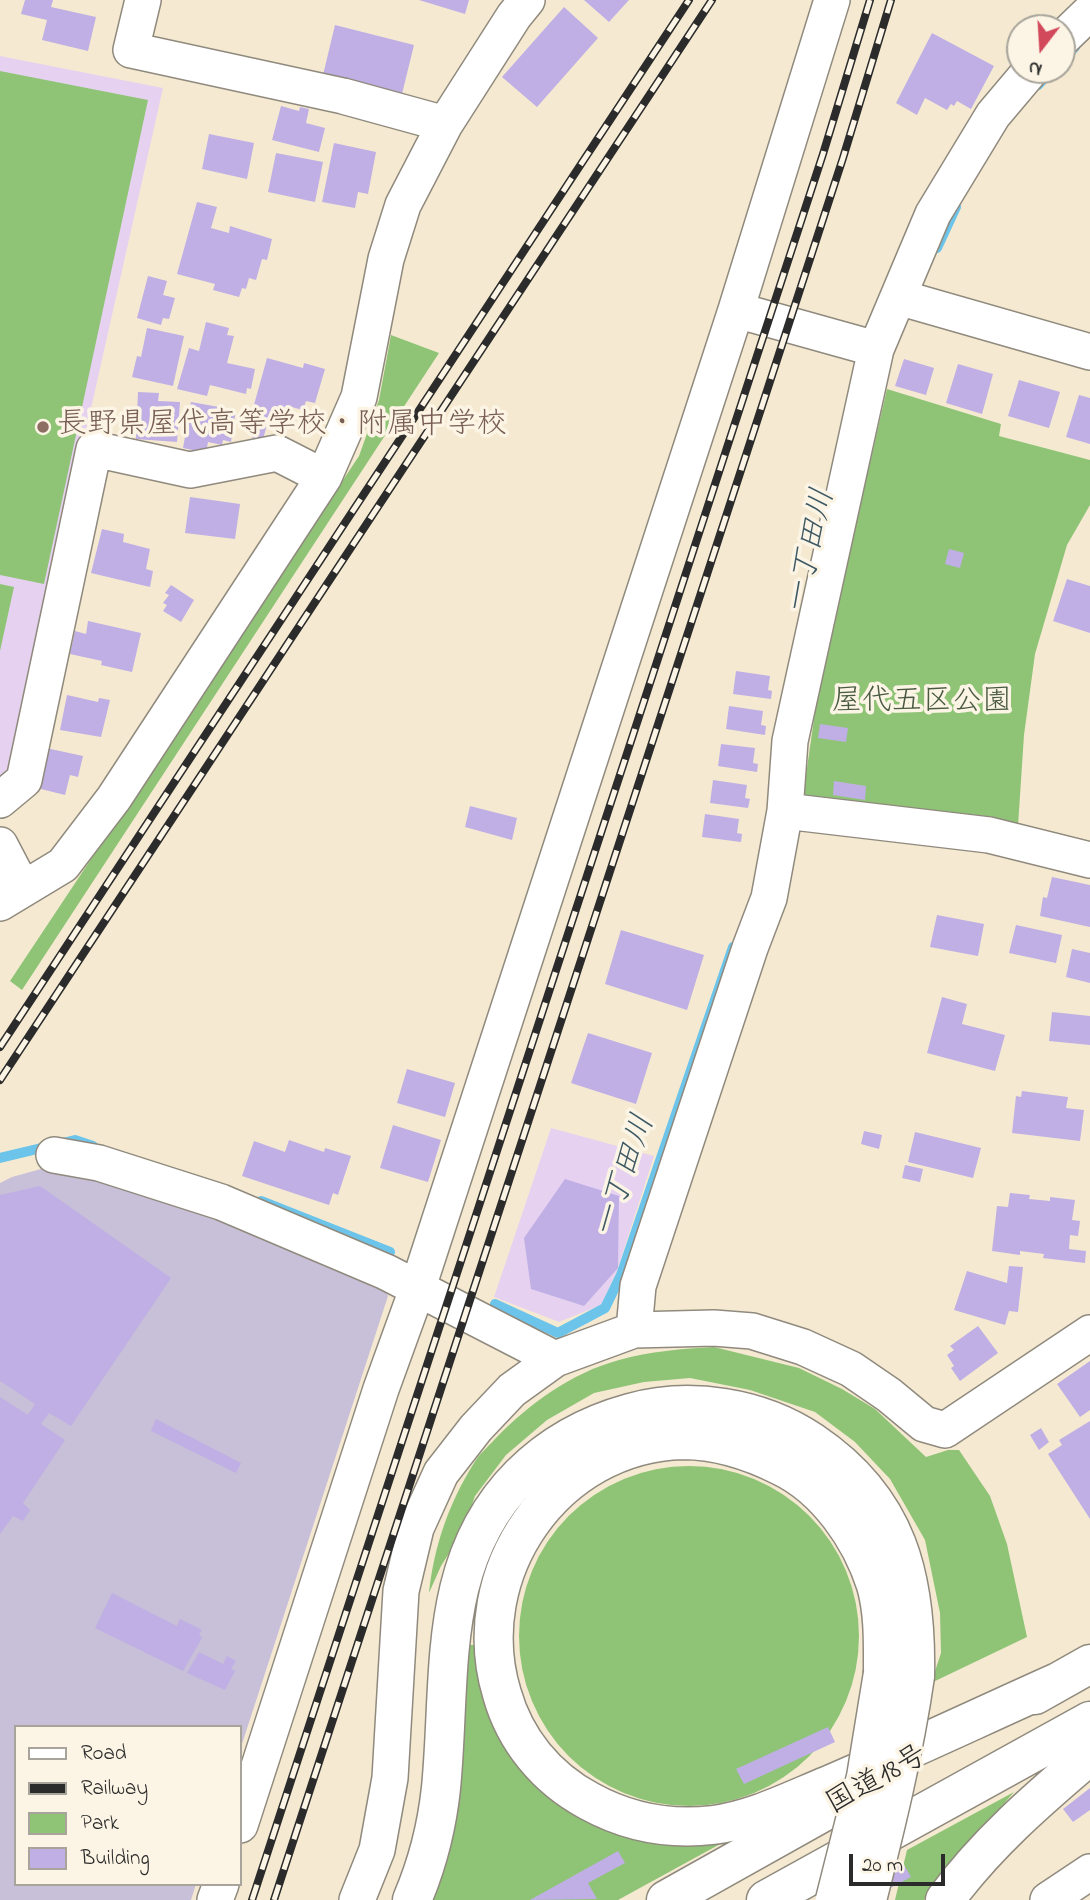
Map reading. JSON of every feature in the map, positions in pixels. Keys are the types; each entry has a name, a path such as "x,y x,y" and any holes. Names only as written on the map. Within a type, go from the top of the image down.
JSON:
{"highway":[{"path":"412,1900 422,1875 440,1790 449,1643 456,1598 467,1559 483,1523 507,1489 535,1461 569,1438 604,1420 643,1409 684,1404 722,1407 760,1416 798,1432 830,1454 859,1483 884,1516 901,1553 913,1602 916,1634 899,1674 866,1777 835,1900"},
{"path":"867,1900 896,1785 907,1732 899,1674 883,1629 876,1587 862,1552 843,1520 817,1491 791,1471 758,1454 720,1444 684,1440 645,1445 610,1457 579,1474 550,1499 527,1526 508,1562 498,1598 493,1638 496,1675 507,1713 524,1743 543,1767 570,1791 605,1810 644,1823 681,1827 716,1825 752,1816 843,1779 1074,1673"},
{"name":"国道18号","path":"666,1900 1074,1673"},
{"name":"国道18号","path":"766,1900 1090,1721"},
{"path":"945,1900 985,1849 1090,1755"}],"street":[{"path":"143,0 131,50 343,96 445,124"},
{"path":"0,845 11,896 63,866 114,798 324,477 359,397 386,260 402,205 445,124 527,0"},
{"path":"242,1819 736,310 832,0"},
{"path":"1076,26 1090,12"},
{"path":"634,1330 638,1286 769,898 785,811 790,740 876,349 933,214 993,115 1019,84"},
{"path":"898,297 1090,352"},
{"path":"736,310 876,349"},
{"path":"0,800 24,780 94,449 190,470 277,453 324,477"},
{"path":"785,811 989,835 1090,860"},
{"path":"54,1155 99,1163 221,1202 418,1287 555,1359"},
{"path":"357,1900 377,1850 390,1778 401,1591 416,1528 441,1473 476,1428 512,1390 555,1359 634,1330 714,1328 752,1331 803,1347 851,1369 889,1395 924,1424 945,1430 1090,1333"},
{"path":"1048,1900 1090,1872"}],"shaded area":[{"name":"長野県屋代高等学校・附属中学校","path":"0,56 163,88 11,765 0,777"},
{"path":"551,1128 654,1156 617,1271 601,1305 559,1322 494,1297"},
{"path":"48,1167 177,1200 383,1282 388,1296 242,1744 242,1725 14,1725 14,1886 195,1886 191,1900 0,1900 0,1183"}],"green space":[{"name":"長野県屋代高等学校・附属中学校","path":"0,71 148,100 44,584 0,575"},
{"path":"391,335 439,353 22,990 10,981 359,456 379,400"},
{"name":"屋代五区公園","path":"887,389 1001,424 999,436 1090,460 1090,505 1067,545 1035,654 1024,735 1018,826 806,798 804,789 819,684"},
{"path":"0,584 14,587 0,651"},
{"path":"714,1347 799,1368 842,1389 875,1409 926,1457 948,1450 959,1450 990,1496 1007,1544 1027,1637 931,1683 941,1653 940,1613 925,1540 890,1479 855,1442 815,1412 750,1390 690,1378 644,1382 594,1393 547,1420 506,1455 475,1496 463,1531 441,1566 429,1593 439,1542 450,1509 476,1460 508,1426 552,1391 601,1366 654,1352"},
{"path":"672,1466 706,1466 738,1473 784,1494 821,1528 839,1556 852,1587 859,1619 859,1653 852,1685 839,1716 821,1744 797,1768 769,1786 738,1799 706,1806 672,1806 640,1799 594,1778 557,1744 539,1716 526,1685 519,1653 519,1619 526,1587 547,1541 581,1504 609,1486 640,1473"},
{"path":"467,1645 477,1645 476,1667 492,1712 528,1769 733,1837 618,1900 433,1900 453,1812 464,1731"},
{"path":"1014,1792 924,1900 895,1900 907,1850"}],"building":[{"path":"25,0 53,0 51,7 96,17 88,51 42,40 47,20 21,14"},
{"path":"419,0 469,0 465,14"},
{"path":"584,0 629,0 609,22"},
{"path":"564,7 598,38 537,107 502,77"},
{"path":"335,25 414,45 402,94 323,75"},
{"path":"932,33 994,66 971,109 957,101 947,110 925,98 917,115 896,103"},
{"path":"281,106 299,111 300,107 309,109 306,123 325,128 319,152 272,140"},
{"path":"209,134 254,143 247,179 202,169"},
{"path":"334,143 376,152 368,194 358,192 355,208 322,202"},
{"path":"276,153 323,162 315,202 268,192"},
{"path":"197,202 217,207 211,228 229,233 230,226 272,239 267,260 262,259 256,280 249,278 246,289 242,288 239,297 213,290 215,284 177,274"},
{"path":"148,276 167,281 163,295 175,298 169,319 163,318 161,325 137,318"},
{"path":"206,322 229,328 227,335 234,336 227,363 255,369 251,389 247,388 246,394 210,385 207,396 177,389 189,348 199,351"},
{"path":"147,328 184,336 173,386 132,377 137,356 141,357"},
{"path":"267,358 303,368 304,363 325,369 315,403 306,401 303,410 288,406 286,415 271,411 263,439 255,441 247,430"},
{"path":"904,359 934,368 926,395 895,386"},
{"path":"958,364 993,374 982,414 946,403"},
{"path":"1019,380 1060,392 1049,428 1008,416"},
{"path":"138,392 159,393 158,401 180,402 177,442 136,439"},
{"path":"1079,395 1090,398 1090,444 1066,437"},
{"path":"191,402 236,410 231,442 223,440 222,445 208,442 206,453 183,448"},
{"path":"190,497 240,504 235,539 185,533"},
{"path":"102,529 124,534 123,542 150,549 146,569 153,571 150,587 91,573"},
{"path":"949,549 964,553 960,568 945,564"},
{"path":"1067,579 1090,586 1090,633 1053,621"},
{"path":"171,585 194,600 181,622 163,611 167,605 163,603 169,595 165,593"},
{"path":"88,621 141,633 132,672 101,665 102,661 70,654 75,631 86,634"},
{"path":"736,671 770,676 768,690 772,691 771,699 733,694"},
{"path":"67,695 98,702 99,698 110,700 101,737 60,730"},
{"path":"729,706 763,711 761,725 766,726 765,735 726,729"},
{"path":"820,724 848,728 846,742 818,738"},
{"path":"721,744 755,748 753,763 758,764 757,772 718,766"},
{"path":"46,748 83,756 78,777 70,775 65,795 37,788"},
{"path":"713,780 747,785 745,798 750,799 748,808 710,803"},
{"path":"834,781 866,786 865,800 833,795"},
{"path":"470,806 517,818 512,840 465,827"},
{"path":"705,814 739,819 737,833 742,834 741,842 702,837"},
{"path":"1052,877 1090,885 1090,927 1040,916 1043,897 1047,898"},
{"path":"937,915 984,924 978,956 930,947"},
{"path":"1016,925 1062,935 1056,963 1009,953"},
{"path":"621,930 704,955 687,1010 605,984"},
{"path":"1072,949 1090,953 1090,983 1066,977"},
{"path":"942,997 967,1004 962,1024 1005,1035 995,1071 927,1053"},
{"path":"1052,1012 1090,1016 1090,1045 1049,1041"},
{"path":"588,1033 652,1053 636,1104 571,1083"},
{"path":"407,1069 455,1083 445,1117 397,1103"},
{"path":"1022,1091 1068,1097 1066,1108 1084,1110 1080,1141 1012,1133 1016,1096 1021,1097"},
{"path":"393,1125 441,1140 428,1182 380,1168"},
{"path":"864,1131 882,1135 879,1149 861,1144"},
{"path":"915,1132 981,1148 973,1178 908,1162"},
{"path":"289,1140 324,1152 325,1148 351,1156 338,1195 333,1193 329,1205 242,1176 254,1141 285,1152"},
{"path":"905,1165 923,1169 920,1182 902,1178"},
{"path":"565,1179 619,1196 618,1268 584,1306 531,1289 524,1238"},
{"path":"40,1186 171,1278 71,1426 49,1413 41,1424 65,1440 23,1503 30,1510 23,1521 13,1516 0,1534 0,1397 28,1415 35,1404 0,1381 0,1195"},
{"path":"1010,1193 1030,1195 1029,1199 1050,1201 1050,1197 1075,1200 1072,1220 1080,1221 1078,1236 1070,1235 1069,1249 1086,1251 1085,1263 1043,1258 1044,1254 1020,1251 1020,1255 992,1251 997,1206 1008,1207"},
{"path":"1009,1266 1023,1267 1018,1312 1009,1311 1005,1325 954,1310 967,1271 1007,1283"},
{"path":"978,1326 998,1353 960,1381 951,1368 954,1366 947,1355 954,1350 950,1346"},
{"path":"1090,1361 1090,1410 1080,1417 1057,1384"},
{"path":"156,1419 241,1463 236,1473 151,1431"},
{"path":"1090,1421 1090,1519 1048,1454 1062,1445 1059,1440"},
{"path":"1041,1428 1049,1442 1039,1450 1030,1435"},
{"path":"112,1593 177,1626 180,1619 202,1630 199,1634 202,1638 183,1671 95,1628"},
{"path":"199,1652 223,1664 227,1656 236,1661 231,1669 235,1671 225,1690 187,1673"},
{"path":"828,1727 835,1742 744,1784 736,1769"},
{"path":"1090,1788 1090,1810 1073,1822 1063,1809"},
{"path":"618,1851 625,1863 588,1883 597,1899 530,1900"},
{"path":"903,1863 911,1877 868,1900 834,1900"}],"waterway":[{"name":"一丁田川","path":"937,248 956,207"},
{"name":"一丁田川","path":"495,1304 558,1333 605,1308 621,1275 733,947"},
{"name":"一丁田川","path":"0,1158 75,1140 93,1146"},
{"name":"一丁田川","path":"261,1201 390,1252"}],"railway":[{"path":"0,1047 689,0"},
{"path":"0,1080 712,0"},
{"path":"252,1900 823,154 870,0"},
{"path":"274,1900 843,158 891,0"}],"place":[{"name":"長野県屋代高等学校・附属中学校","path":"43,427"}]}
